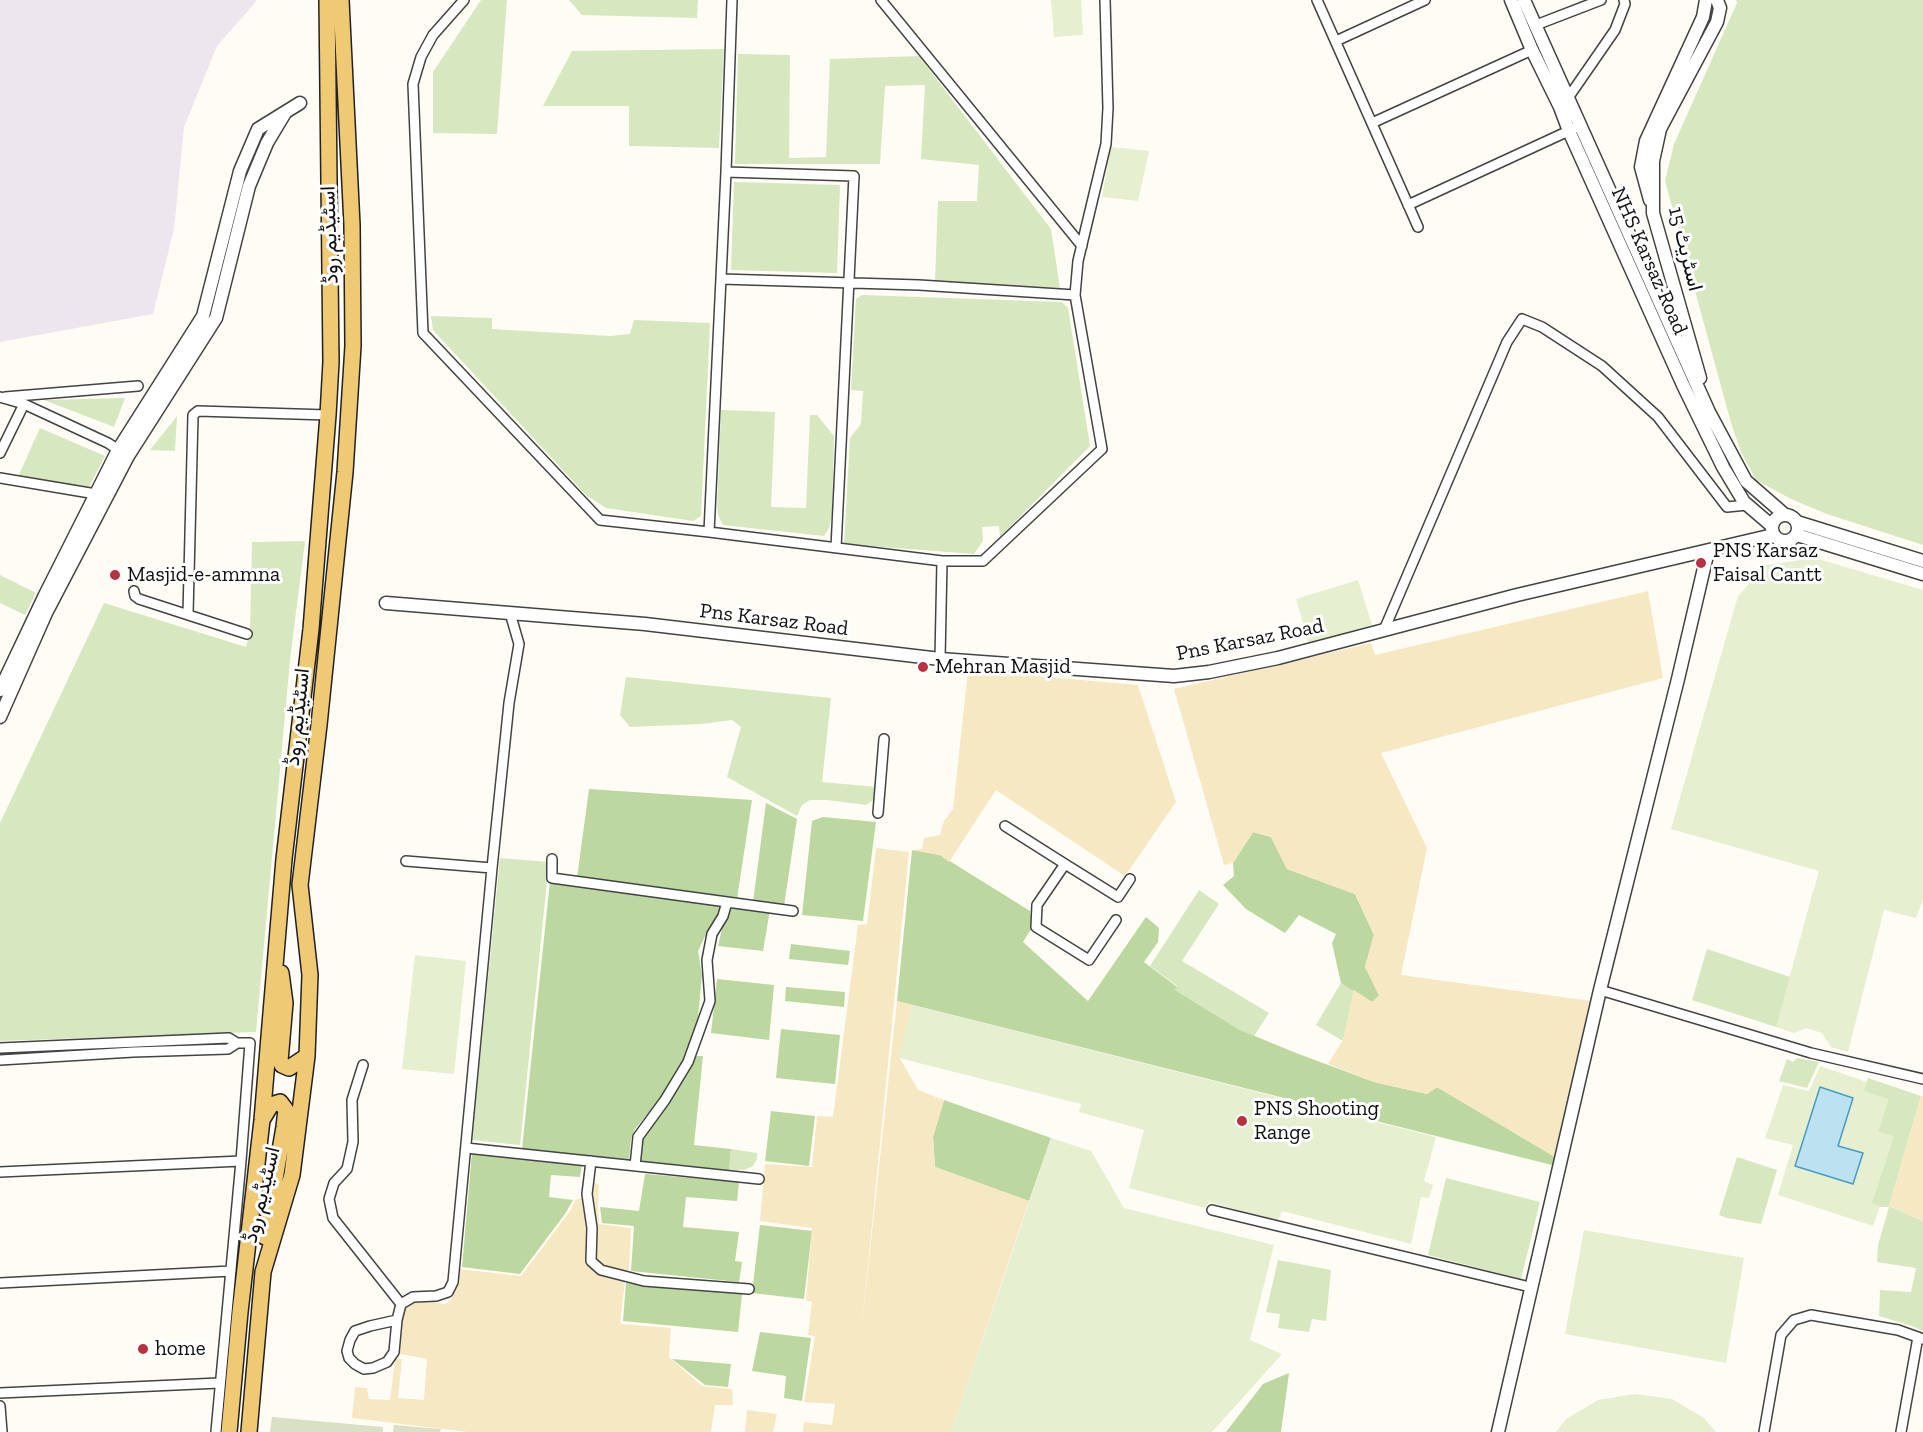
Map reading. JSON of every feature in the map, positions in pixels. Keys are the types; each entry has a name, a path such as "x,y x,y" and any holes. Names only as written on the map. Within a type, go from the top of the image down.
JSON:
{"main road":[{"name":"اسٹیڈیم روڈ","path":"229,1432 262,1119 284,859 311,629 328,415 331,362 327,0"},
{"name":"اسٹیڈیم روڈ","path":"249,1432 263,1272 292,1175 307,1056 310,975 300,885 345,472 353,346 352,225 341,0"},
{"path":"277,948 285,1003 280,1061 282,1065 289,1068 307,1056"},
{"path":"262,1119 271,1105 280,1102 285,1110 284,1127 266,1234 263,1272"}],"street":[{"path":"464,0 433,34 421,57 413,84 423,333 600,520 942,561 983,561 1102,449 1075,295 1078,261 1106,144 1108,108 1105,0"},
{"path":"709,532 732,0"},
{"path":"881,0 1082,246"},
{"path":"1317,0 1418,227"},
{"path":"1336,42 1425,0"},
{"name":"NHS Karsaz Road","path":"1510,0 1560,107 1574,128 1657,312 1709,412 1746,481 1785,515"},
{"name":"NHS Karsaz Road","path":"1524,0 1568,98 1574,128"},
{"path":"1372,123 1530,46 1538,31 1601,0"},
{"path":"1568,98 1615,30 1625,4 1624,0"},
{"path":"1653,213 1641,167 1642,153 1703,17 1706,0"},
{"name":"اسٹریٹ 15","path":"1709,412 1653,213 1653,161 1660,129 1717,22 1720,8 1717,0"},
{"path":"0,717 42,611 96,494 216,318 249,186 267,143 285,113 300,104"},
{"path":"1408,205 1574,128"},
{"path":"726,172 854,176 836,548"},
{"path":"721,279 1075,295"},
{"name":"NHS Karsaz Road","path":"1657,312 1683,385 1734,488 1772,530"},
{"path":"1384,630 1507,342 1522,319 1542,327 1602,366 1658,417 1727,507 1747,505"},
{"path":"0,397 138,386"},
{"path":"0,397 24,404 108,443 123,453"},
{"path":"0,453 24,404"},
{"path":"188,614 193,415 198,411 328,415"},
{"path":"0,690 123,453"},
{"path":"0,478 96,494"},
{"path":"1797,522 1797,535 1785,542 1780,541 1772,530 1777,518 1785,515 1794,518 1797,522 1923,561"},
{"name":"Pns Karsaz Road","path":"386,603 645,624 940,660 1174,676 1209,672 1278,658 1517,595 1708,551 1772,530"},
{"path":"1797,535 1923,574"},
{"path":"1498,1432 1600,990 1708,551"},
{"path":"940,660 942,561"},
{"path":"134,591 135,596 139,598 247,634"},
{"path":"397,1320 355,1331 347,1351 349,1358 364,1369 387,1362 394,1352 401,1304 413,1297 448,1293 453,1282 492,868 509,704 519,644 510,613"},
{"path":"878,813 884,739"},
{"path":"1005,826 1118,897 1130,879"},
{"path":"552,859 552,878 793,911"},
{"path":"406,861 492,868"},
{"path":"1065,864 1037,905 1036,927 1089,960 1116,920"},
{"path":"635,1166 638,1137 688,1062 710,1001 707,960 712,934 723,916 727,902"},
{"path":"1600,990 1811,1053 1923,1079"},
{"path":"0,1048 229,1038 237,1043 250,1043 257,1040 269,1042"},
{"path":"0,1060 228,1049 237,1043"},
{"path":"216,1432 250,1043"},
{"path":"363,1065 352,1100 353,1142 347,1169 334,1183 329,1199 333,1218 401,1304"},
{"path":"466,1148 759,1179"},
{"path":"0,1172 241,1161"},
{"path":"591,1161 587,1194 592,1228 591,1261 601,1270 644,1281 749,1289"},
{"path":"1212,1210 1530,1287"},
{"path":"0,1283 231,1271"},
{"path":"1764,1432 1781,1335 1794,1320 1811,1315 1898,1330 1921,1338 1901,1432"},
{"path":"0,1393 219,1383"},
{"path":"0,1406 2,1432"}],"shaded area":[{"path":"0,0 256,0 217,46 184,127 174,229 153,314 0,342"}],"green space":[{"path":"481,0 507,0 497,134 433,133 433,72"},
{"path":"569,0 698,0 697,18 582,15"},
{"path":"1051,0 1081,0 1083,35 1054,37"},
{"path":"1736,0 1923,0 1923,545 1827,514 1791,499 1756,480 1741,452 1731,423 1665,181 1674,144 1737,3"},
{"path":"724,49 719,148 629,146 629,106 543,106 572,51"},
{"path":"738,54 790,55 789,158 826,157 830,59 919,56 1051,229 1060,288 935,281 938,201 977,201 979,165 921,159 925,85 885,86 880,164 735,164"},
{"path":"1111,147 1149,151 1138,201 1102,197"},
{"path":"734,182 840,185 837,273 731,270"},
{"path":"862,295 1062,302 1068,308 1090,446 1000,537 999,526 982,527 983,541 974,554 844,544 850,438 861,424 863,391 851,390 856,299"},
{"path":"431,316 492,318 492,329 610,336 630,334 634,320 710,323 701,516 693,521 606,508 586,495 433,330"},
{"path":"125,398 114,427 44,400"},
{"path":"721,410 775,412 771,507 806,508 810,415 817,415 834,436 832,515 829,528 824,536 723,525 717,510"},
{"path":"177,416 175,451 150,450"},
{"path":"40,428 105,456 87,491 17,479"},
{"path":"305,541 290,660 256,1032 0,1041 0,823 104,603 246,647 250,630 252,542"},
{"path":"1815,558 1923,590 1923,900 1916,918 1884,910 1848,1052 1831,1047 1822,1033 1806,1028 1795,1033 1776,1027 1819,871 1671,829 1738,596 1766,565"},
{"path":"0,575 36,593 25,615 0,603"},
{"path":"1358,580 1372,625 1309,644 1296,599"},
{"path":"626,677 831,698 822,782 877,787 875,799 866,805 810,800 802,805 797,816 727,777 741,727 732,720 702,724 630,727 620,715"},
{"path":"589,789 752,800 737,899 577,878"},
{"path":"766,803 797,819 784,906 753,902"},
{"path":"823,817 876,822 863,921 802,915 812,821"},
{"path":"1253,832 1271,837 1287,869 1355,894 1374,935 1365,967 1380,995 1372,1002 1341,983 1332,943 1336,934 1299,915 1285,933 1246,909 1223,885 1234,876 1233,863"},
{"path":"912,850 940,855 1030,911 1033,926 1023,942 1088,1001 1146,917 1159,928 1158,942 1144,962 1177,987 1175,990 1240,1030 1374,1082 1427,1094 1437,1087 1555,1157 1552,1165 897,1001"},
{"path":"500,858 549,862 520,1145 472,1140"},
{"path":"550,881 725,904 698,951 702,975 698,1017 690,1046 667,1091 635,1129 631,1139 629,1160 522,1149"},
{"path":"1814,888 1795,1033 1692,1000 1707,949 1790,977"},
{"path":"1199,890 1219,904 1182,961 1269,1013 1254,1036 1240,1030 1175,990 1177,986 1150,966"},
{"path":"728,903 770,910 763,951 718,946"},
{"path":"791,944 850,951 848,965 789,959"},
{"path":"415,955 466,961 454,1074 402,1069"},
{"path":"717,979 774,985 769,1040 711,1033"},
{"path":"1341,983 1354,990 1343,1041 1316,1025"},
{"path":"786,987 845,992 844,1007 785,1001"},
{"name":"PNS Shooting Range","path":"912,1005 1436,1137 1424,1181 1433,1185 1429,1198 1421,1197 1411,1244 1282,1211 1278,1221 1209,1202 1205,1208 1129,1188 1144,1130 1079,1112 1081,1104 899,1058"},
{"path":"781,1029 840,1035 835,1084 776,1078"},
{"path":"693,1056 703,1056 694,1145 731,1149 729,1170 641,1161 643,1135"},
{"path":"1797,1058 1819,1062 1807,1088 1779,1081 1787,1059 1793,1062"},
{"path":"1820,1066 1867,1082 1864,1091 1889,1099 1878,1132 1894,1136 1872,1203 1880,1207 1873,1226 1778,1195 1793,1145 1765,1138 1783,1085 1809,1091"},
{"path":"1868,1078 1921,1096 1889,1206 1923,1221 1923,1331 1879,1316 1880,1290 1911,1292 1916,1268 1877,1262 1878,1245 1889,1207 1871,1204 1893,1137 1878,1132 1863,1091"},
{"path":"944,1100 1051,1138 1029,1201 935,1167 933,1137"},
{"path":"771,1111 815,1116 809,1166 765,1161"},
{"path":"1051,1138 1091,1151 1124,1208 1274,1245 1250,1340 1282,1354 1212,1432 951,1432"},
{"path":"731,1149 757,1153 757,1159 753,1166 744,1170 729,1170"},
{"path":"472,1153 582,1165 580,1177 551,1175 549,1197 573,1200 520,1274 462,1267"},
{"path":"1737,1157 1777,1170 1761,1224 1719,1215"},
{"path":"645,1174 739,1182 737,1201 686,1197 683,1227 739,1232 735,1261 742,1262 739,1282 631,1271 634,1226 602,1223 600,1207 639,1211"},
{"path":"1446,1178 1540,1202 1521,1279 1428,1255"},
{"path":"760,1225 812,1231 804,1299 752,1293"},
{"path":"1584,1230 1744,1258 1726,1363 1565,1334"},
{"path":"1278,1260 1331,1270 1326,1321 1312,1319 1309,1332 1278,1328 1280,1314 1266,1312"},
{"path":"626,1283 742,1294 738,1332 623,1321"},
{"path":"760,1332 811,1338 802,1401 784,1398 786,1376 752,1371"},
{"path":"672,1359 731,1364 728,1387 705,1385"},
{"path":"1289,1373 1281,1432 1226,1432 1263,1384"},
{"path":"1635,1394 1672,1399 1704,1418 1716,1432 1556,1432 1566,1419 1598,1400"},
{"path":"272,1417 383,1427 383,1432 270,1432"},
{"path":"394,1425 441,1429 440,1432 393,1432"}],"sand":[{"path":"1648,591 1663,678 1381,753 1427,848 1401,975 1591,1001 1555,1157 1437,1087 1427,1094 1374,1082 1328,1064 1343,1040 1354,990 1372,1002 1379,996 1365,967 1374,934 1355,894 1287,869 1271,837 1253,832 1233,863 1224,865 1174,689 1371,643 1375,655"},
{"path":"968,670 1138,685 1176,802 1125,876 996,790 949,862 940,855 912,850 922,849 924,838 940,835 944,821 953,809"},
{"path":"876,848 909,852 861,1335 897,1001 912,1005 900,1058 918,1090 944,1100 933,1137 935,1167 1029,1201 951,1432 803,1432 804,1422 832,1425 835,1404 804,1402 815,1336 808,1335 812,1302 806,1300 812,1228 760,1221 765,1164 812,1167 817,1116 833,1117 858,925 867,924"},
{"path":"1921,1096 1923,1096 1923,1221 1889,1206"},
{"path":"583,1181 592,1181 599,1185 599,1224 631,1228 629,1271 625,1281 620,1324 671,1328 669,1357 702,1386 732,1389 733,1405 715,1405 711,1432 468,1432 352,1418 355,1387 367,1388 369,1399 390,1400 395,1359 402,1359 398,1398 424,1400 427,1359 400,1354 401,1322 406,1306 415,1303 444,1304 450,1302 459,1269 521,1276 570,1211 575,1200 582,1198"},
{"path":"747,1410 777,1414 773,1432 745,1432"}],"water":[{"path":"1820,1087 1853,1098 1838,1146 1863,1153 1853,1184 1795,1166"}],"place":[{"name":"PNS Karsaz Faisal Cantt","path":"1701,563"},
{"name":"Masjid-e-ammna","path":"115,575"},
{"name":"Mehran Masjid","path":"923,667"},
{"name":"PNS Shooting Range","path":"1242,1121"},
{"name":"home","path":"143,1349"}]}
